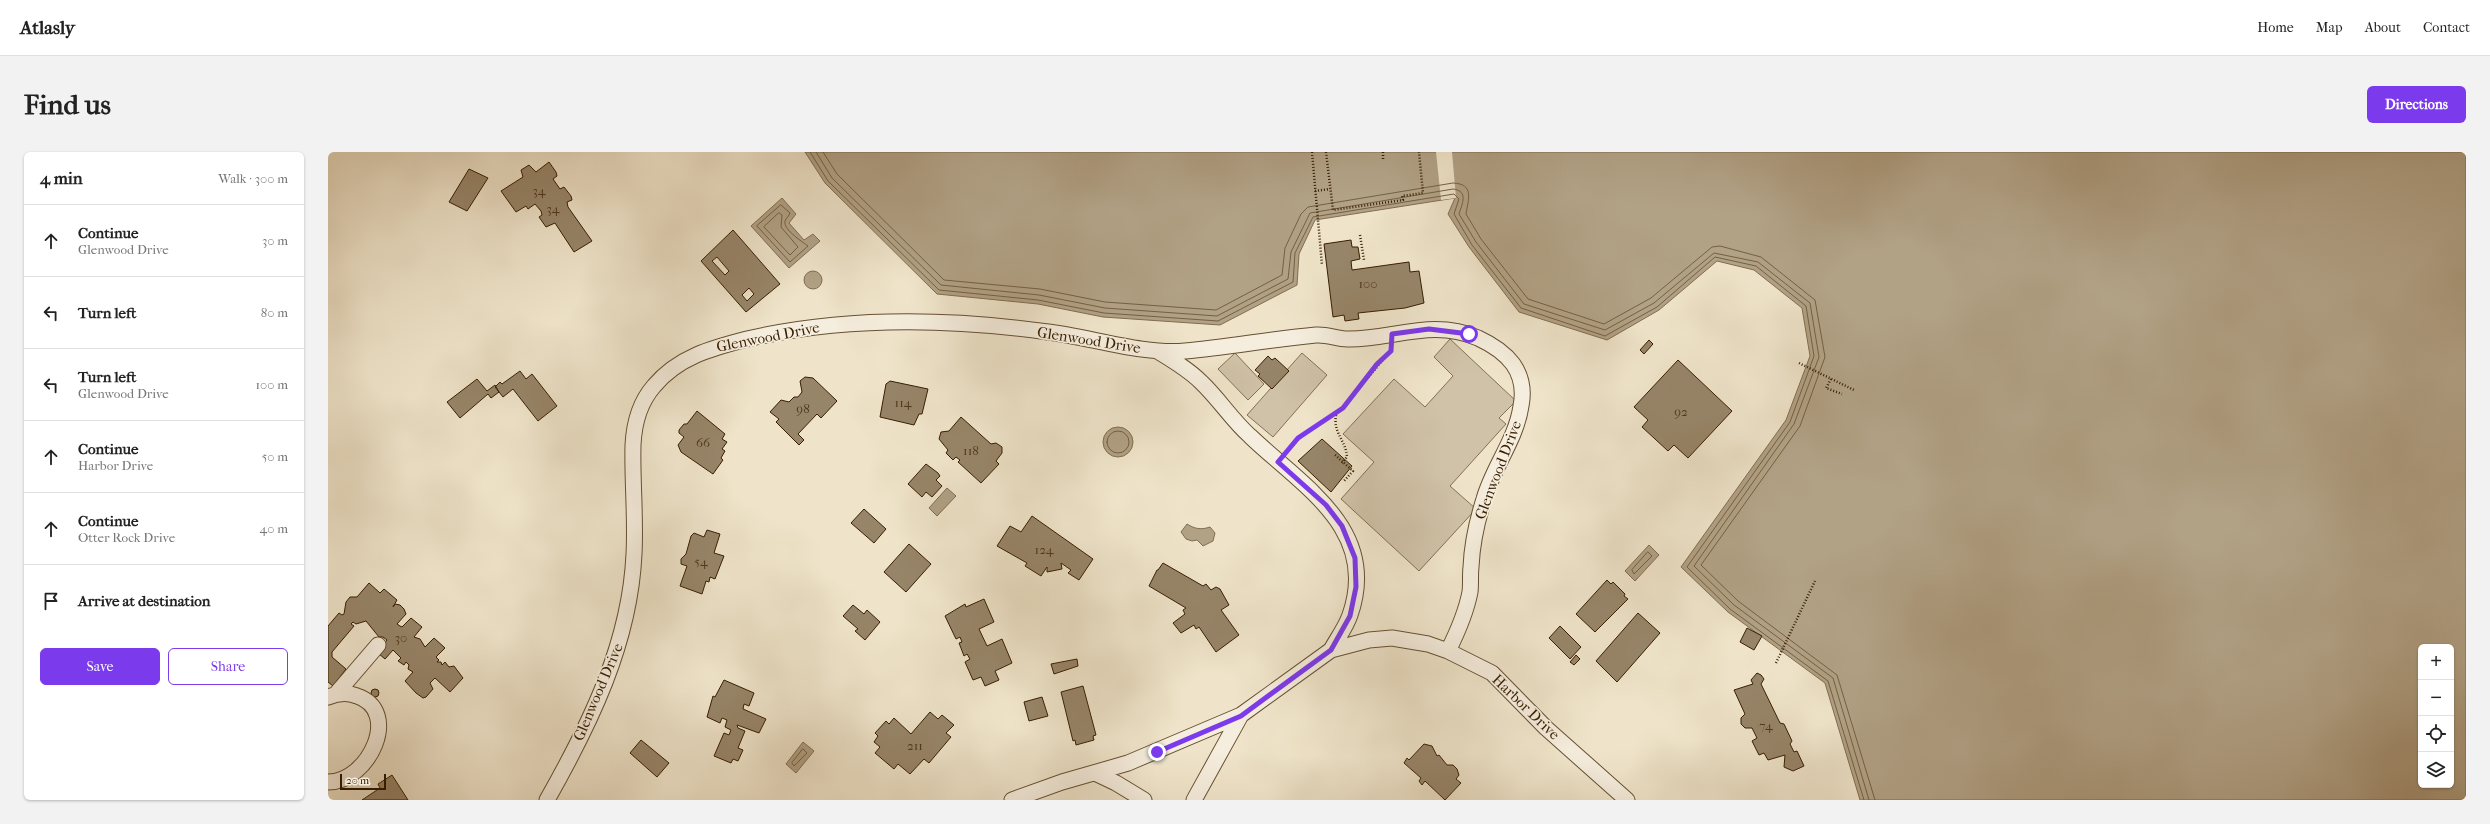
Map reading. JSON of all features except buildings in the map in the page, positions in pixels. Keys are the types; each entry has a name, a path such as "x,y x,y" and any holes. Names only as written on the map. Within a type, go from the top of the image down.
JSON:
{"street":[{"name":"Glenwood Drive","path":"547,800 595,707 621,637 634,554 634,430 641,408 652,388 683,361 710,348 779,332 878,322 952,322 1036,330 1159,352 1186,351 1320,335 1347,339 1429,329 1443,329 1469,334 1490,343 1511,362 1519,374 1523,391 1515,432 1485,495 1477,526 1471,565 1471,588 1463,620 1448,651"},
{"name":"Glenwood Drive","path":"1159,352 1179,364 1201,382 1248,435 1326,505 1342,526 1355,558 1356,587 1350,616 1331,650"},
{"name":"Harbor Drive","path":"1241,716 1331,650 1369,640 1392,638 1428,644 1448,651 1492,673 1546,728 1627,800"},
{"path":"332,696 378,645"},
{"path":"328,782 345,778 359,769 369,759 378,731 378,718 372,705 362,697 350,693 332,696"},
{"path":"1012,800 1157,752 1241,716"},
{"path":"1194,800 1241,716"},
{"path":"1095,773 1116,783 1144,800"}],"path":[{"path":"1312,152 1322,265"},
{"path":"1326,152 1333,210 1403,200 1402,196 1423,193 1419,152"},
{"path":"1383,152 1383,160"},
{"path":"1315,191 1330,189"},
{"path":"1360,235 1364,260"},
{"path":"1278,462 1298,438 1336,414 1391,351 1392,334"},
{"path":"1799,363 1854,390"},
{"path":"1832,379 1826,388 1842,394"},
{"path":"1336,414 1337,435 1347,451 1347,457 1342,463"},
{"path":"1335,455 1342,463 1353,471 1343,482"},
{"path":"1776,663 1815,581"}],"shaded area":[{"path":"1450,339 1516,401 1499,418 1506,424 1450,486 1476,509 1419,571 1341,499 1374,462 1343,434 1394,379 1425,407 1453,376 1434,357"},
{"path":"1235,353 1264,384 1248,400 1218,369"},
{"path":"1302,353 1327,375 1273,437 1247,415"}],"water":[{"path":"805,152 2466,152 2466,800 1860,800 1825,683 1728,612 1681,567 1786,420 1810,356 1802,308 1754,270 1717,261 1659,310 1607,340 1519,312 1469,247 1448,214 1455,198 1315,220 1299,254 1297,285 1220,325 1103,317 1038,304 937,294 825,183"},
{"path":"782,198 796,214 789,223 804,240 813,234 820,241 789,268 751,226"},
{"path":"813,271 819,274 822,280 819,286 813,289 807,286 804,280 807,274"},
{"path":"1118,427 1129,431 1133,442 1129,453 1118,457 1107,453 1103,442 1107,431"},
{"path":"947,488 956,496 937,516 929,508"},
{"path":"1187,524 1198,528 1210,527 1215,533 1213,541 1203,546 1197,540 1192,541 1186,539 1181,532"},
{"path":"1649,545 1659,555 1635,581 1625,571"},
{"path":"803,742 814,751 796,773 786,764"}],"pier":[{"path":"1436,152 1452,152 1456,198 1441,200"}],"route":[{"path":"1157,752 1241,716 1331,650 1350,616 1356,587 1355,558 1342,526 1326,505 1278,462 1298,438 1343,408 1368,379 1377,364 1391,351 1392,334 1429,329 1443,329 1469,334"}]}
